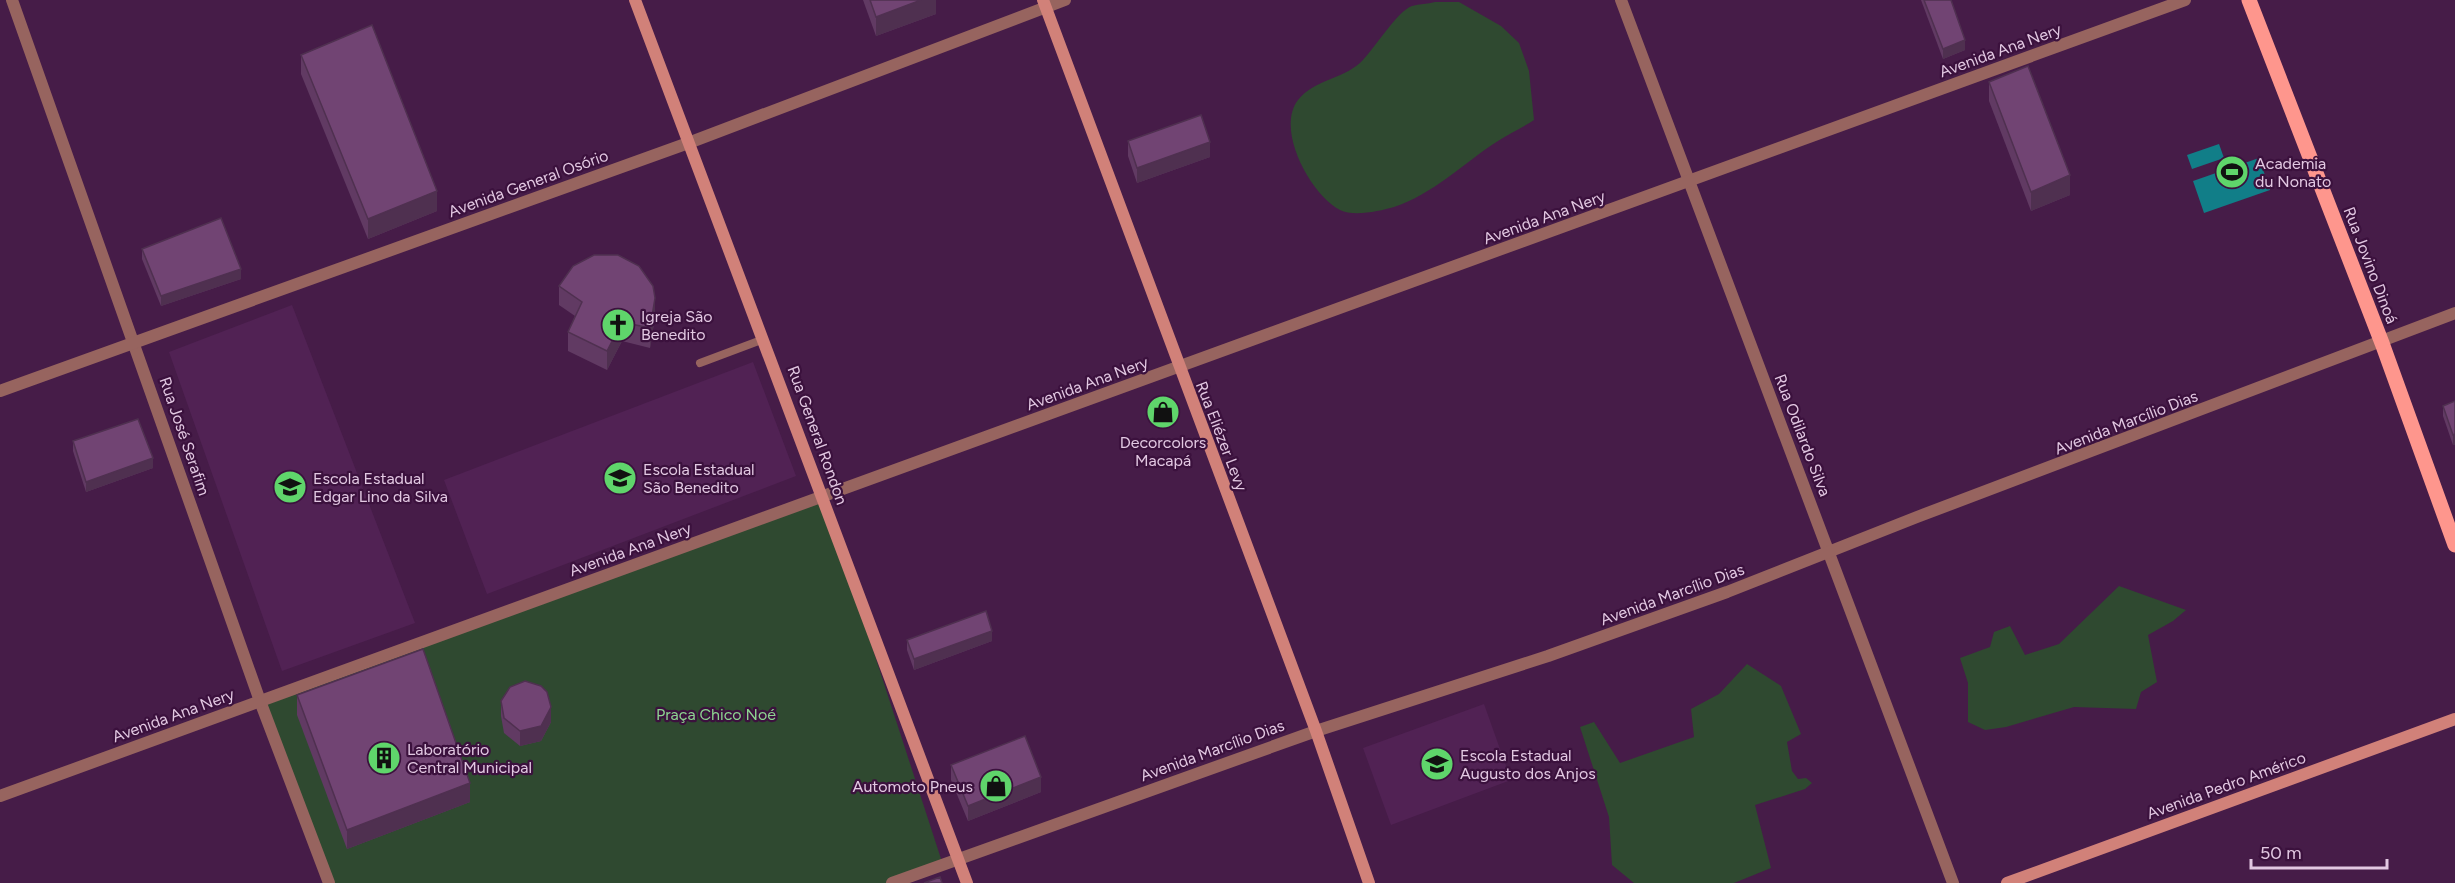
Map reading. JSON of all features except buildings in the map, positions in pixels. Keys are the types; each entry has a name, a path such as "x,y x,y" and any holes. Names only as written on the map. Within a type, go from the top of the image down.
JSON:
{"main road":[{"name":"Rua General Rondon","path":"635,0 691,142 967,883"},
{"name":"Rua Jovino Dinoá","path":"2249,0 2451,522 2455,545"},
{"name":"Rua Eliézer Levy","path":"1044,3 1316,730 1369,883"},
{"name":"Avenida Pedro Américo","path":"2007,883 2455,719"}],"street":[{"name":"Rua José Serafim","path":"12,0 260,701 329,883"},
{"name":"Avenida General Osório","path":"0,391 691,142 1044,3 1065,0"},
{"name":"Rua Odilardo Silva","path":"1621,0 1687,182 1831,552 1953,883"},
{"name":"Avenida Ana Nery","path":"0,796 2185,0"},
{"name":"Avenida Marcílio Dias","path":"892,883 1316,730 1548,656 1727,592 2382,343 2455,313"}],"lane":[{"path":"700,363 764,339"}],"shaded area":[{"path":"2219,144 2224,158 2192,169 2187,155"},
{"path":"2259,158 2270,190 2204,213 2193,181"},
{"name":"Escola Estadual Edgar Lino da Silva","path":"292,305 415,623 282,671 169,352"},
{"name":"Escola Estadual São Benedito","path":"753,362 796,476 487,594 444,480"},
{"name":"Escola Estadual Augusto dos Anjos","path":"1484,704 1511,780 1391,825 1363,748"}],"green space":[{"path":"1435,2 1459,2 1501,26 1519,43 1529,71 1534,120 1498,141 1422,195 1408,202 1367,213 1340,210 1318,191 1300,161 1291,128 1292,113 1298,100 1305,93 1360,63 1406,9"},
{"name":"Praça Chico Noé","path":"823,496 944,868 903,883 324,883 260,701"},
{"path":"2119,586 2186,610 2173,621 2148,635 2157,682 2141,692 2136,709 2074,707 2006,727 1985,730 1968,722 1968,683 1960,658 1990,647 1994,632 2010,626 2025,655 2059,644"},
{"path":"1747,664 1781,686 1801,734 1787,742 1792,771 1798,779 1806,778 1812,783 1805,789 1755,805 1771,868 1734,883 1634,883 1612,865 1609,817 1580,727 1594,722 1620,763 1694,737 1691,709 1719,694"}],"place":[{"name":"Academia du Nonato","path":"2232,172"},
{"name":"Igreja São Benedito","path":"618,325"},
{"name":"Decorcolors Macapá","path":"1163,412"},
{"name":"Escola Estadual São Benedito","path":"620,478"},
{"name":"Escola Estadual Edgar Lino da Silva","path":"290,487"},
{"name":"Laboratório Central Municipal","path":"384,758"},
{"name":"Escola Estadual Augusto dos Anjos","path":"1437,764"},
{"name":"Automoto Pneus","path":"996,786"}]}
